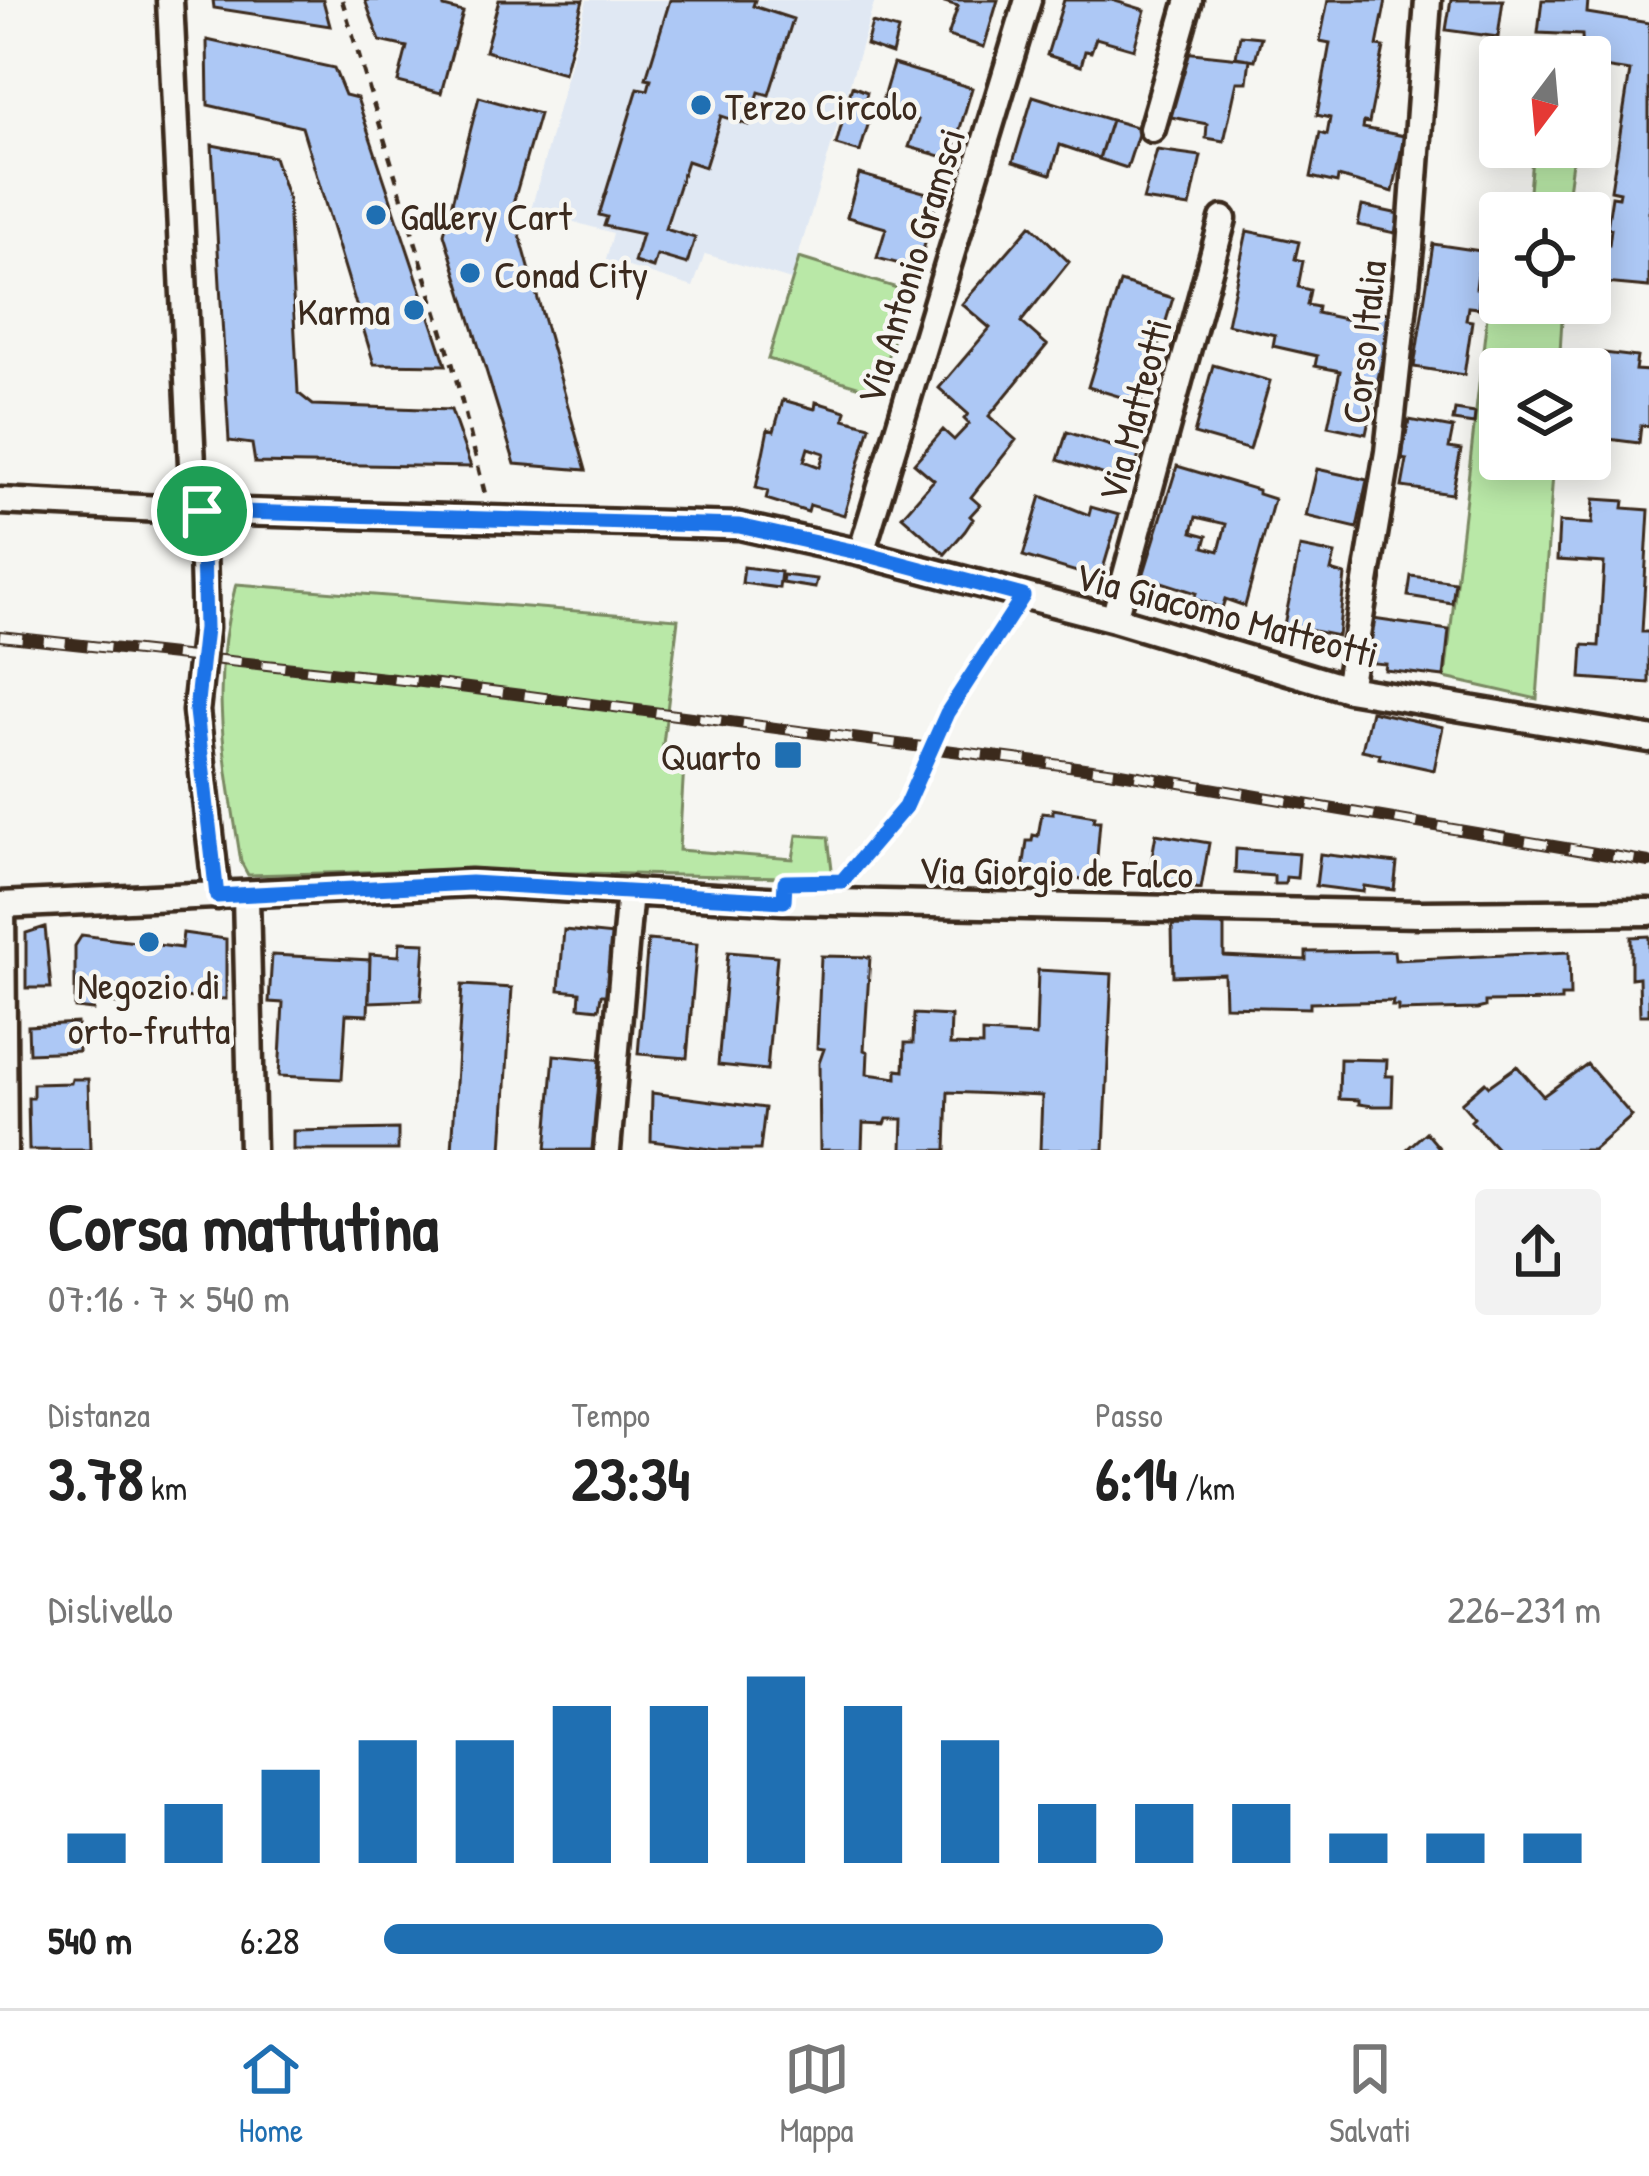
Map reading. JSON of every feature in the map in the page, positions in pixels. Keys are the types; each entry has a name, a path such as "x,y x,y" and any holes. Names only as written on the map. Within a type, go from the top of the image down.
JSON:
{"street":[{"path":"170,0 192,464 202,511 205,628 196,711 217,896"},
{"name":"Via Antonio Gramsci","path":"861,553 1028,0"},
{"path":"1152,129 1189,0"},
{"name":"Corso Italia","path":"1348,689 1388,452 1410,247 1428,0"},
{"name":"Via Matteotti","path":"1114,619 1223,219"},
{"name":"Via Giacomo Matteotti","path":"0,502 739,526 1114,619 1348,689 1649,740"},
{"name":"Via Giorgio de Falco","path":"1,905 471,883 784,901 1420,914 1649,912"},
{"path":"608,1150 630,891"},
{"path":"246,896 251,1150"},
{"path":"1,905 4,1150"}],"path":[{"path":"342,0 453,366 491,518"},
{"path":"842,881 905,807 947,713 1023,596"}],"shaded area":[{"name":"Terzo Circolo","path":"587,0 875,0 791,280 705,254 693,287 606,260 613,233 531,210"}],"green space":[{"path":"1531,168 1571,168 1568,192 1529,192"},
{"path":"799,258 907,291 877,392 768,359"},
{"path":"1486,324 1562,324 1560,348 1483,348"},
{"path":"1479,385 1479,480 1553,480 1537,699 1445,678"},
{"path":"236,584 678,619 661,761 684,764 679,850 793,859 797,835 828,837 833,878 434,870 248,875 241,862 222,723 223,656"}],"building":[{"path":"213,0 323,0 330,26 214,8"},
{"path":"365,0 442,0 444,7 463,12 441,93 398,82 407,47 380,41"},
{"path":"499,0 583,0 564,73 485,51"},
{"path":"670,0 755,0 753,6 793,19 769,95 759,92 749,125 721,116 705,167 687,161 665,229 695,238 687,264 657,255 653,268 634,262 642,234 604,226 607,217 599,215 638,88 648,90 651,79 646,78"},
{"path":"938,0 998,0 984,47 948,36 958,6"},
{"path":"1064,0 1112,0 1145,10 1134,49 1096,38 1081,66 1047,55"},
{"path":"1328,0 1386,0 1377,46 1384,47 1369,123 1364,122 1363,128 1404,136 1393,192 1338,177 1337,183 1311,177 1320,133 1327,135 1330,118 1317,115 1330,43 1320,41"},
{"path":"1451,0 1503,0 1498,36 1446,30"},
{"path":"1542,0 1588,0 1587,13 1649,23 1649,287 1611,284 1611,202 1620,192 1611,190 1630,71 1611,68 1611,36 1538,33"},
{"path":"872,23 898,30 892,54 866,45"},
{"path":"1240,35 1261,37 1255,60 1236,57"},
{"path":"207,40 334,68 345,95 357,98 446,365 374,364 302,127 208,105"},
{"path":"1183,52 1250,59 1247,82 1237,82 1224,141 1206,138 1207,124 1166,116 1171,91 1177,92"},
{"path":"893,64 972,88 951,159 909,147 918,120 880,108"},
{"path":"852,86 867,92 863,112 871,115 860,152 836,145"},
{"path":"1033,96 1111,120 1099,158 1060,145 1051,174 1013,162"},
{"path":"479,97 539,114 512,207 586,470 515,464 444,234"},
{"path":"1111,120 1140,128 1127,168 1099,159"},
{"path":"212,145 274,157 288,199 298,393 313,405 451,410 471,467 255,463 252,444 229,441"},
{"path":"1157,150 1201,156 1190,207 1143,200"},
{"path":"859,174 938,196 918,269 877,258 886,228 847,217"},
{"path":"1362,206 1399,214 1395,233 1358,225"},
{"path":"1031,225 1069,262 1021,322 1047,345 989,416 1016,440 971,497 980,505 945,554 902,516 934,480 914,463 943,430 954,440 969,424 964,419 968,414 939,388 990,328 962,304"},
{"path":"1247,231 1299,242 1295,259 1303,261 1298,287 1310,290 1307,305 1318,307 1317,313 1358,322 1361,308 1392,314 1366,434 1328,426 1340,371 1315,366 1317,356 1273,346 1275,335 1227,324"},
{"path":"1433,244 1479,251 1479,302 1478,308 1468,307 1466,320 1472,321 1464,375 1414,367"},
{"path":"1120,282 1173,298 1141,403 1088,387"},
{"path":"1611,354 1637,357 1635,370 1649,371 1649,426 1641,425 1639,443 1611,439"},
{"path":"1213,365 1270,381 1250,450 1194,434"},
{"path":"783,400 815,409 816,402 846,411 844,419 870,426 844,515 810,505 808,512 766,499 768,491 756,488 768,429 774,431","holes":["808,448 824,453 820,467 804,461"]},
{"path":"1455,410 1475,413 1474,424 1453,421"},
{"path":"1409,420 1453,428 1449,448 1461,450 1452,494 1402,487 1407,460 1401,459"},
{"path":"1067,432 1139,455 1130,483 1058,460"},
{"path":"1177,466 1274,499 1245,606 1225,599 1222,608 1194,599 1196,593 1143,576","holes":["1196,517 1226,524 1219,551 1204,547 1207,536 1192,532"]},
{"path":"1317,469 1367,480 1357,528 1306,516"},
{"path":"1041,496 1089,515 1091,507 1119,515 1100,579 1023,556"},
{"path":"1594,499 1624,501 1623,508 1649,510 1642,632 1649,632 1649,683 1581,678 1583,645 1599,646 1604,563 1557,560 1559,522 1592,524"},
{"path":"1300,547 1335,554 1331,571 1345,575 1338,636 1284,625"},
{"path":"744,567 781,572 779,588 742,583"},
{"path":"783,575 817,579 815,588 782,583"},
{"path":"1411,576 1455,582 1452,603 1408,596"},
{"path":"1366,618 1449,630 1444,677 1385,670 1386,664 1362,662"},
{"path":"1371,711 1443,727 1434,770 1362,750"},
{"path":"1053,809 1095,816 1094,821 1100,821 1095,881 1023,870 1027,841 1038,836 1042,813 1053,814"},
{"path":"1156,834 1209,843 1201,889 1148,880"},
{"path":"1236,849 1299,854 1297,878 1286,877 1285,884 1274,884 1274,876 1235,873"},
{"path":"1320,854 1397,863 1394,890 1316,886"},
{"path":"1172,925 1224,926 1224,956 1306,960 1306,952 1394,951 1395,960 1569,952 1570,996 1561,996 1561,1001 1485,1002 1485,1007 1477,1009 1398,1011 1393,1001 1310,1003 1310,1008 1225,1006 1224,974 1173,976"},
{"path":"45,927 51,988 26,988 26,933"},
{"path":"564,930 614,935 608,995 601,995 599,1009 579,1007 580,992 559,990"},
{"path":"183,933 226,939 226,999 123,995 117,1004 94,1001 93,1010 75,1008 75,946 82,935 181,948"},
{"path":"1649,936 1649,1015 1640,1015 1639,977 1631,978 1631,937"},
{"path":"648,940 697,944 687,1058 638,1054"},
{"path":"400,942 425,943 421,1000 369,1002 370,954 399,956"},
{"path":"728,952 777,956 767,1070 718,1065"},
{"path":"272,955 370,960 368,1015 346,1014 342,1079 279,1076 283,1003 269,1002"},
{"path":"821,956 870,957 864,1050 868,1052 867,1074 897,1078 897,1070 904,1071 905,1043 913,1043 914,1014 951,1016 950,1045 982,1046 982,1033 1036,1036 1038,970 1112,974 1104,1150 1040,1150 1042,1096 948,1092 946,1150 902,1150 903,1119 887,1119 885,1124 863,1123 862,1150 820,1150"},
{"path":"462,985 512,988 502,1150 452,1150"},
{"path":"77,1023 78,1051 29,1053 28,1026"},
{"path":"554,1055 605,1060 597,1150 546,1150"},
{"path":"1340,1059 1387,1060 1386,1076 1393,1076 1392,1106 1339,1099"},
{"path":"1587,1064 1632,1116 1593,1150 1498,1150 1461,1103 1485,1082 1489,1086 1517,1066 1543,1096"},
{"path":"72,1079 88,1079 90,1150 29,1150 28,1098 33,1098 33,1084 71,1083"},
{"path":"652,1093 765,1108 760,1150 651,1141"},
{"path":"398,1129 398,1150 293,1150 293,1131"},
{"path":"1426,1132 1441,1150 1406,1150"}],"railway":[{"path":"0,636 422,682 1115,772 1649,862"}],"place":[{"name":"Terzo Circolo","path":"701,105"},
{"name":"Gallery Cart","path":"376,215"},
{"name":"Conad City","path":"470,273"},
{"name":"Karma","path":"414,310"},
{"name":"Quarto","path":"788,755"},
{"name":"Negozio di orto-frutta","path":"149,942"}],"route":[{"path":"202,511 739,526 1023,596 947,713 905,807 842,881 785,882 784,901 471,883 217,896 196,711 205,628 202,511"}]}
